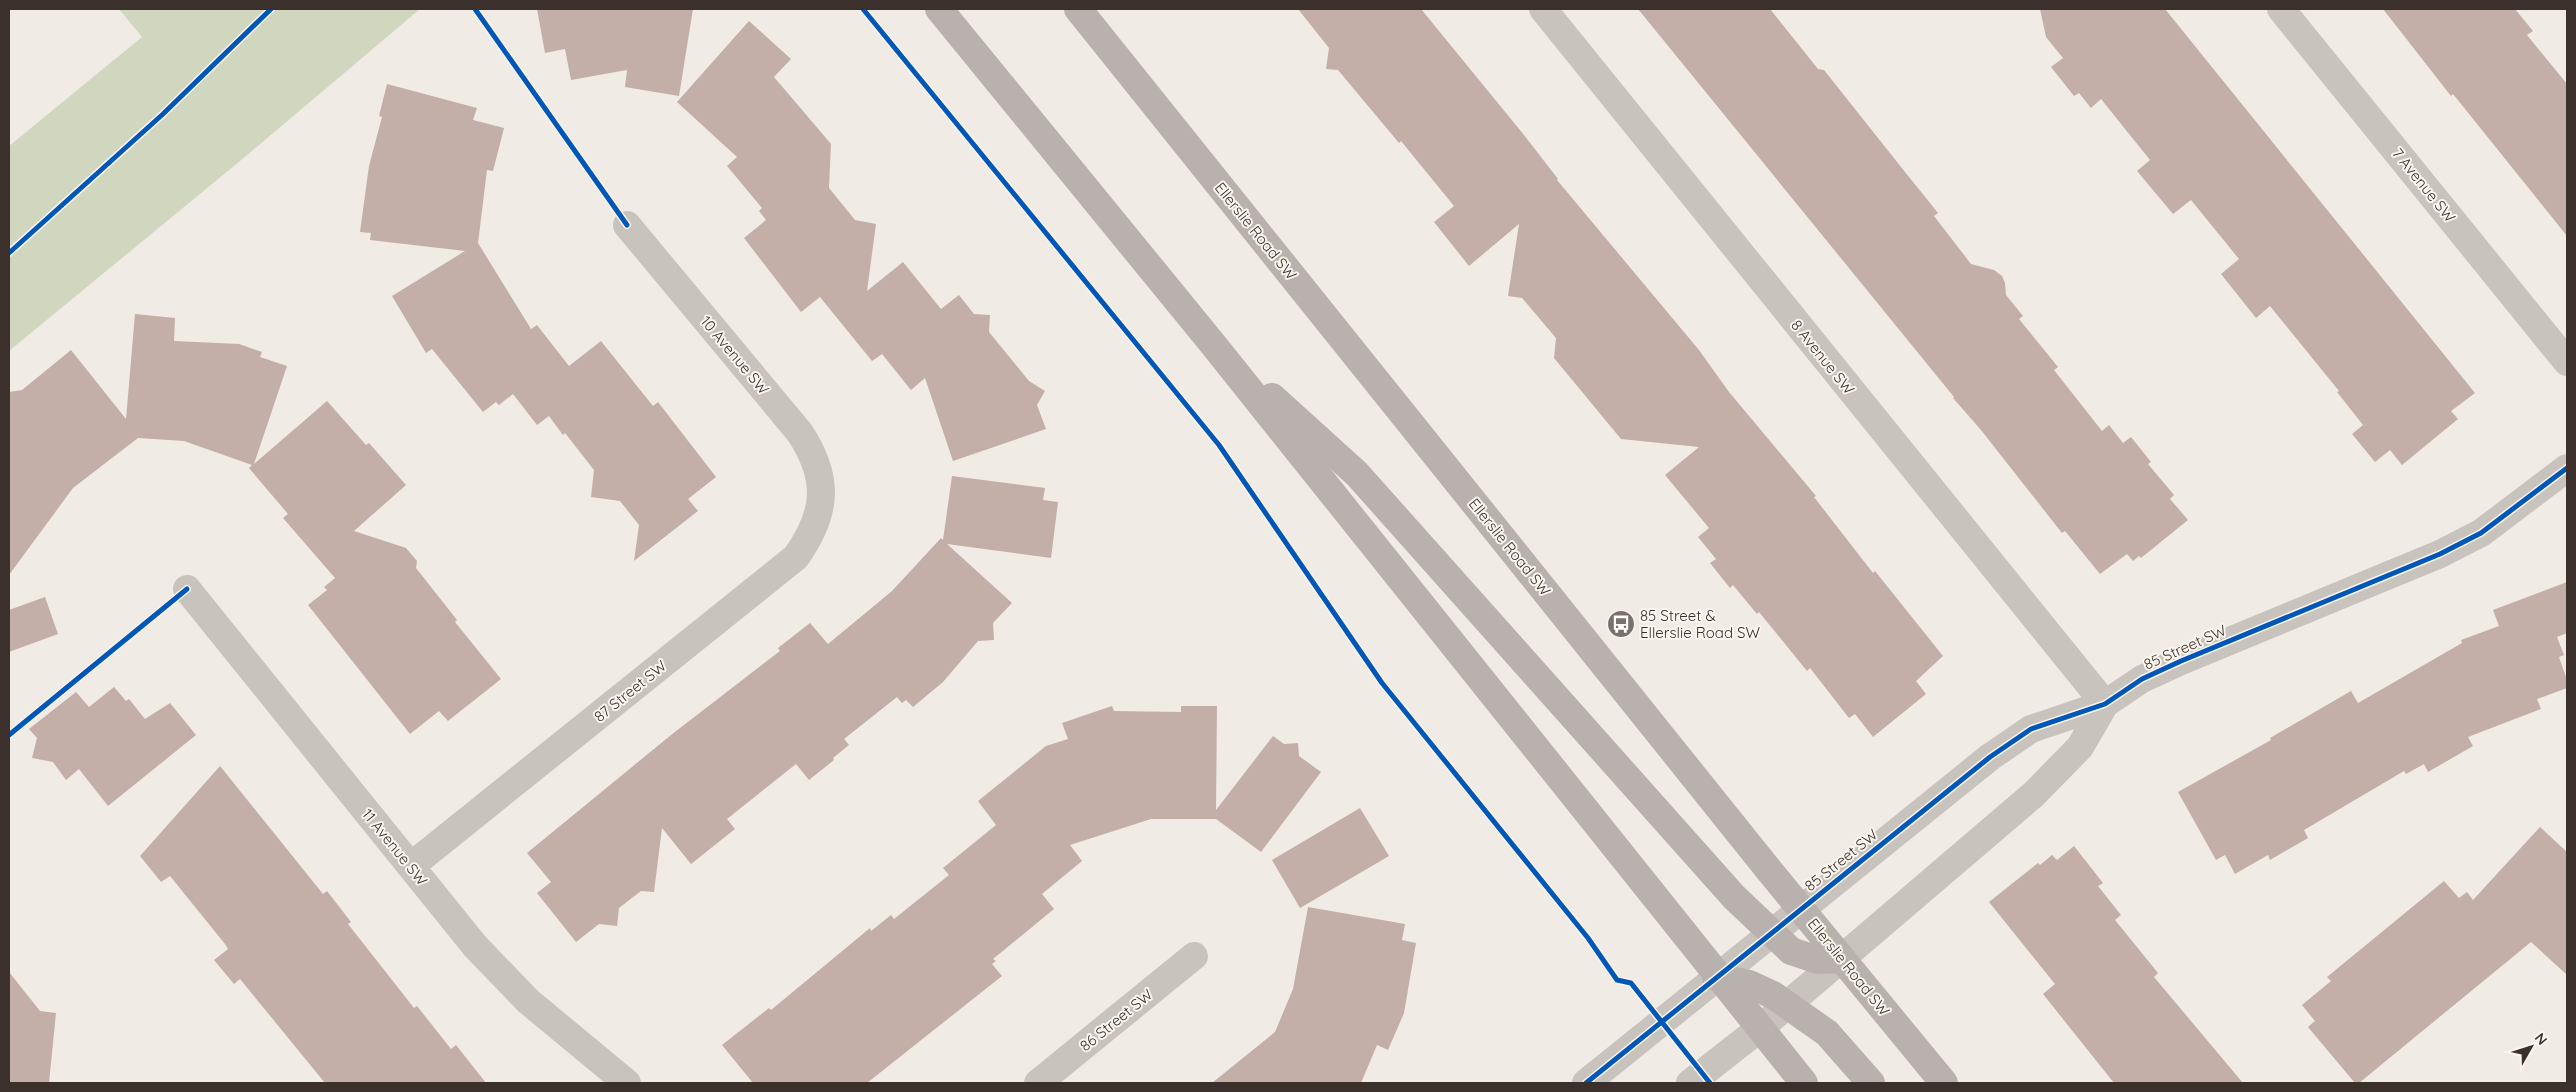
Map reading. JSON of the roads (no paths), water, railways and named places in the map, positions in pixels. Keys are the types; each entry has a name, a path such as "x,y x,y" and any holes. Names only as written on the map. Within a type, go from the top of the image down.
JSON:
{"main road":[{"path":"939,9 1212,343 1716,977 1804,1083"},
{"name":"Ellerslie Road SW","path":"1078,9 1801,909 1944,1083"},
{"path":"1212,343 1357,474 1734,897 1791,951 1818,960 1842,959"},
{"path":"1716,977 1748,984 1787,1005 1826,1033 1870,1083"}],"street":[{"name":"8 Avenue SW","path":"1542,9 2104,704"},
{"name":"7 Avenue SW","path":"2281,9 2567,362"},
{"name":"10 Avenue SW","path":"627,225 800,433 812,452 821,476 822,496"},
{"name":"85 Street SW","path":"1586,1083 1990,756 2031,729 2104,704 2142,679 2181,661 2440,554 2481,533 2567,468"},
{"name":"87 Street SW","path":"411,866 796,557 809,539 822,496"},
{"name":"11 Avenue SW","path":"187,589 475,946 528,1001 627,1083"},
{"name":"85 Street SW","path":"1690,1083 1759,1029 2034,794 2080,747 2104,704"},
{"name":"86 Street SW","path":"1038,1083 1194,956"}],"place":[{"name":"85 Street & Ellerslie Road SW","path":"1621,624"}]}
